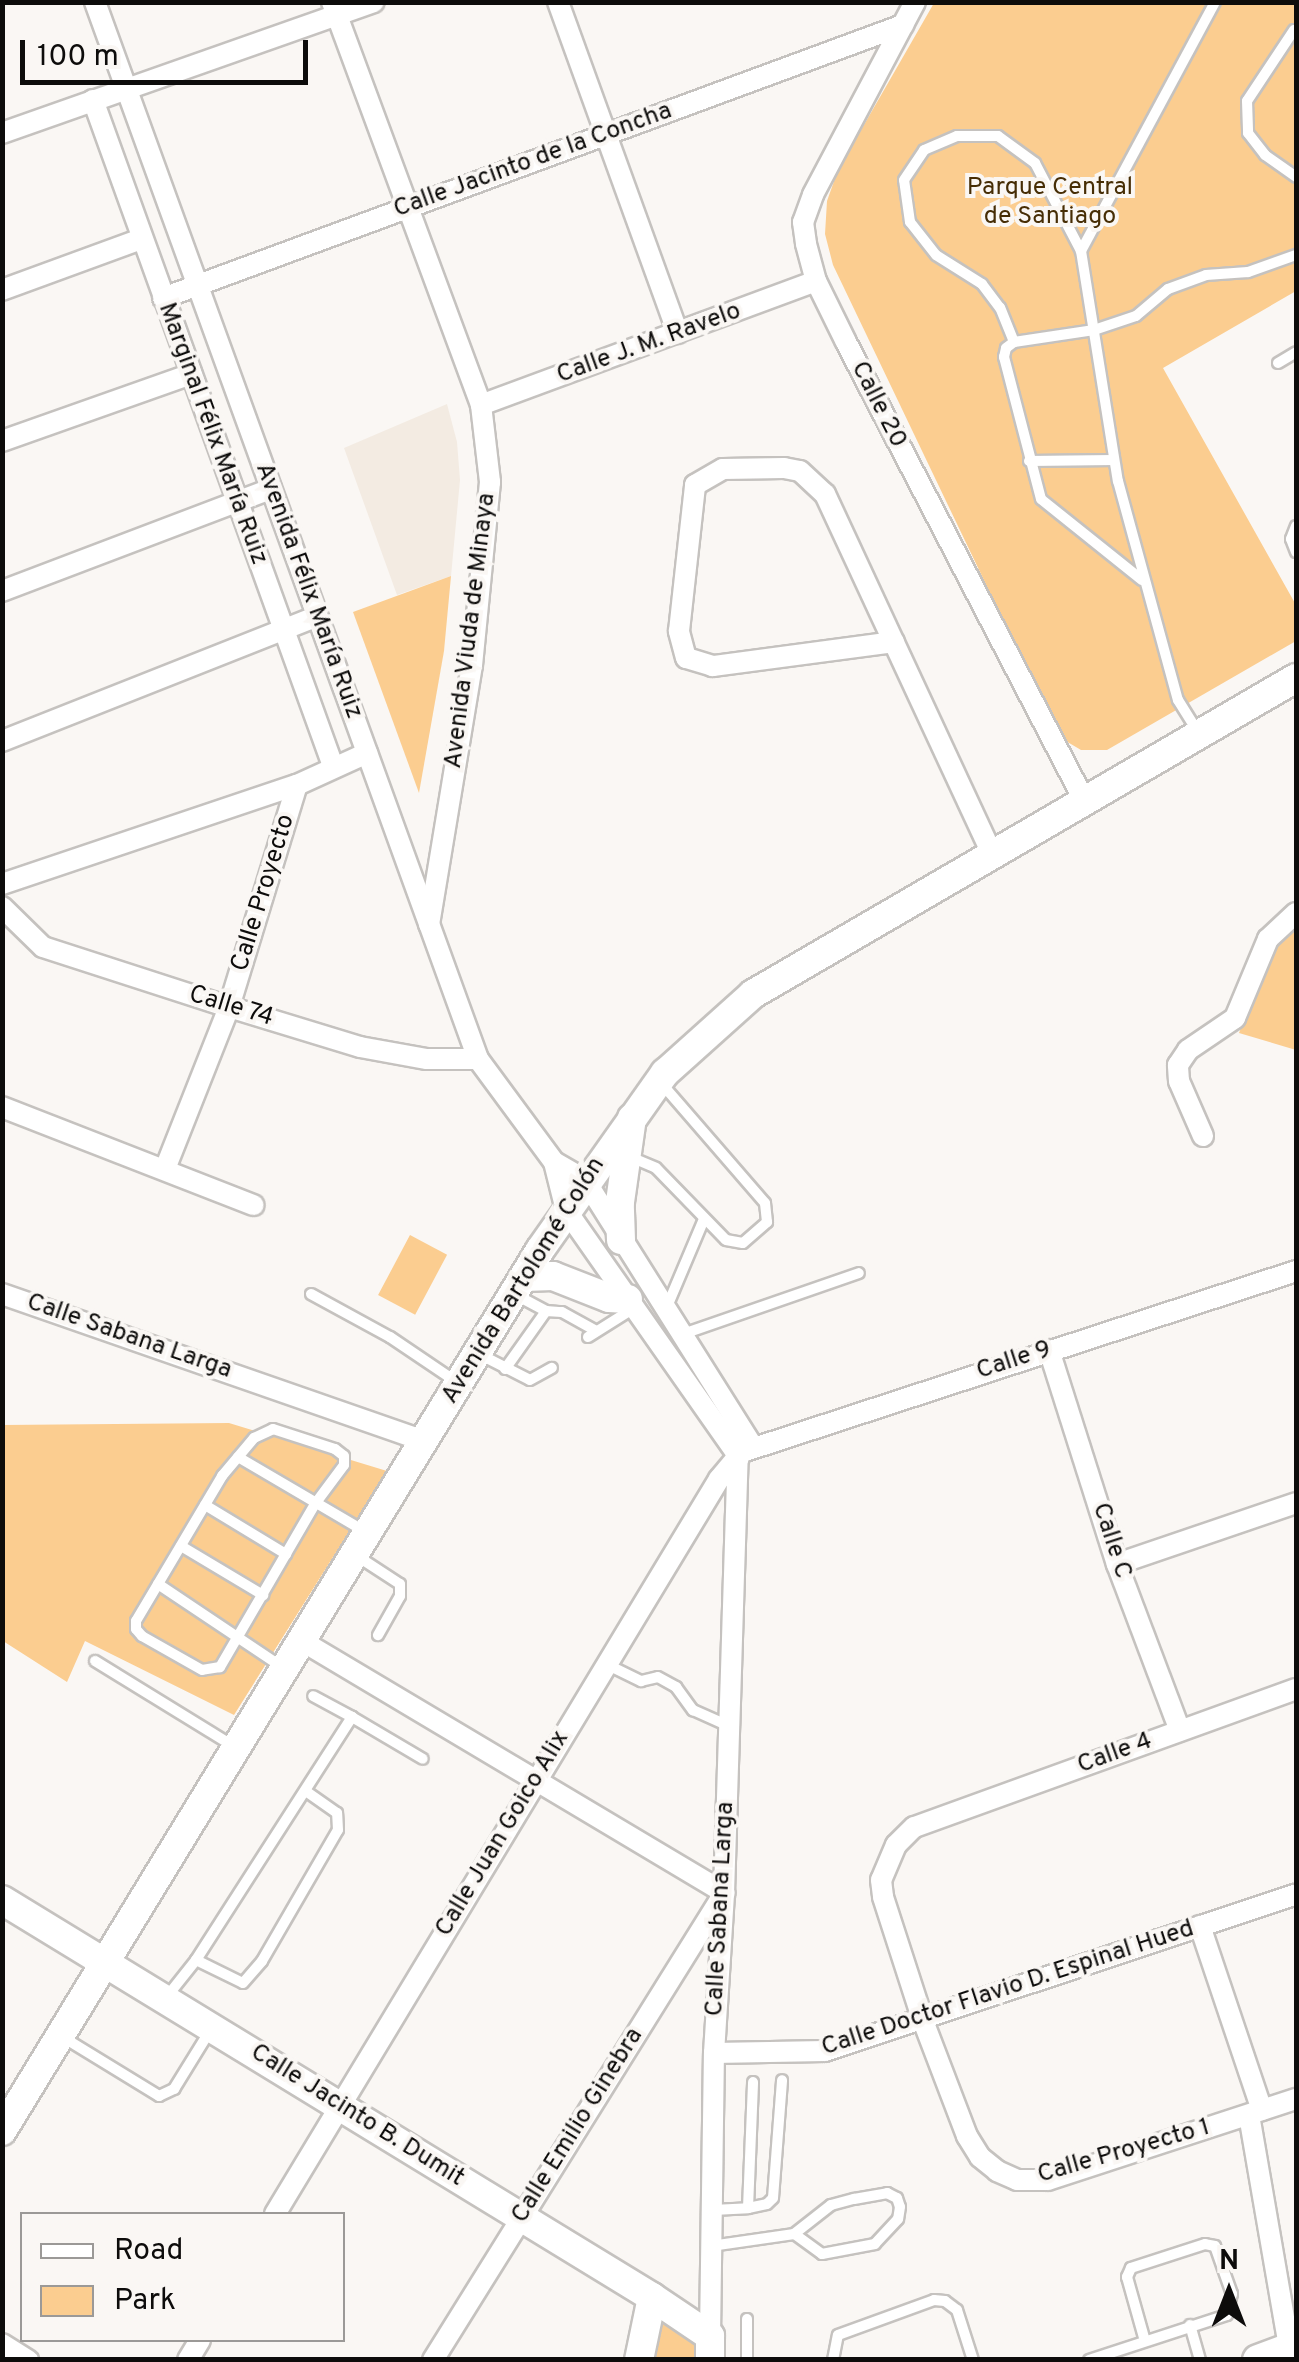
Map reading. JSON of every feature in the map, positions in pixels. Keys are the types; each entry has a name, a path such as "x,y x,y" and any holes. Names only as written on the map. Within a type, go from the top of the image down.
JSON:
{"main road":[{"name":"Avenida Bartolomé Colón","path":"2,2131 363,1545 476,1352 586,1180 658,1080 714,1025 753,994 1296,678"},
{"path":"621,1240 619,1213 632,1115"},
{"path":"519,1285 552,1276 631,1303"},
{"name":"Calle Jacinto B. Dumit","path":"2,1900 652,2297 710,2348"},
{"path":"639,2360 652,2297"},
{"path":"1258,2360 1292,2352"}],"street":[{"name":"Avenida Félix María Ruiz","path":"94,2 478,1059 554,1162 566,1210"},
{"path":"2,132 334,9 374,2"},
{"path":"558,2 678,333"},
{"name":"Calle 20","path":"915,2 803,222 816,281 1084,800"},
{"name":"Avenida Viuda de Minaya","path":"334,9 481,405 490,482 472,665 429,925"},
{"name":"Calle Jacinto de la Concha","path":"164,298 903,24"},
{"name":"Marginal Félix María Ruiz","path":"93,100 333,766"},
{"path":"2,290 140,239"},
{"name":"Calle J. M. Ravelo","path":"481,405 816,281"},
{"path":"2,441 191,374"},
{"path":"894,642 713,666 686,658 679,630 696,485 724,469 784,468 814,480 835,512 992,852"},
{"path":"2,591 271,490"},
{"path":"2,741 317,616"},
{"path":"2,884 297,785 367,753"},
{"name":"Calle Proyecto","path":"164,1169 229,1006 297,785"},
{"name":"Calle 74","path":"2,907 43,947 360,1047 427,1059 478,1059"},
{"path":"1203,1136 1178,1081 1178,1065 1188,1050 1236,1018 1268,940 1275,928 1296,912"},
{"path":"2,1107 254,1206"},
{"name":"Avenida Félix María Ruiz","path":"554,1162 586,1180"},
{"path":"586,1180 682,1335 743,1454"},
{"path":"566,1210 743,1454"},
{"name":"Calle 9","path":"743,1454 1296,1271"},
{"name":"Calle Sabana Larga","path":"2,1294 424,1441"},
{"name":"Calle C","path":"1049,1350 1117,1564 1180,1730"},
{"name":"Calle Sabana Larga","path":"710,2348 714,2053 743,1454"},
{"name":"Calle Juan Goico Alix","path":"276,2212 719,1479 743,1454"},
{"path":"1117,1564 1296,1503"},
{"path":"302,1640 724,1893"},
{"name":"Calle 4","path":"968,2136 922,2018 882,1897 881,1880 902,1838 934,1818 1296,1690"},
{"name":"Calle Emilio Ginebra","path":"433,2360 724,1893"},
{"name":"Calle Doctor Flavio D. Espinal Hued","path":"714,2053 824,2051 1296,1894"},
{"path":"1200,1926 1256,2113 1292,2352"},
{"name":"Calle Proyecto 1","path":"968,2136 988,2165 1007,2176 1032,2181 1296,2099"},
{"path":"2,2344 28,2360"}],"lane":[{"path":"1081,251 1215,2"},
{"path":"1294,30 1246,100 1248,133 1265,156 1296,177"},
{"path":"1014,342 1000,308 982,284 936,255 910,222 904,180 924,150 958,136 998,136 1035,163 1081,251 1114,460 1143,580 1178,700 1199,734"},
{"path":"1143,580 1046,506 1029,462 1004,357 1014,342 1094,330 1136,316 1168,289 1206,275 1248,272 1296,255"},
{"path":"1278,363 1296,352"},
{"path":"1029,462 1114,460"},
{"path":"1296,526 1291,540 1296,552"},
{"path":"627,1156 642,1158 656,1168 726,1240 743,1243 768,1216 765,1203 658,1080"},
{"path":"666,1310 704,1219"},
{"path":"682,1335 858,1273"},
{"path":"519,1285 546,1311 562,1312 592,1334 631,1303"},
{"path":"311,1294 390,1337 459,1384"},
{"path":"506,1369 546,1311"},
{"path":"476,1352 536,1380 552,1368"},
{"path":"273,1429 335,1449 344,1456 344,1464 315,1504 220,1667 202,1670 136,1630 136,1620 205,1505 254,1438 273,1429"},
{"path":"238,1457 315,1504 363,1545 400,1584 400,1596 378,1635"},
{"path":"205,1505 286,1554"},
{"path":"180,1546 263,1595"},
{"path":"158,1584 284,1668"},
{"path":"96,1661 236,1747"},
{"path":"606,1664 641,1682 658,1677 676,1687 693,1710 730,1726"},
{"path":"314,1696 423,1759"},
{"path":"164,2000 196,1960 352,1717"},
{"path":"196,1960 244,1983 251,1977 338,1830 337,1813 307,1792"},
{"path":"60,2036 160,2096 174,2089 212,2027"},
{"path":"712,2210 767,2204 777,2188 782,2080"},
{"path":"748,2208 753,2082"},
{"path":"712,2246 794,2234 830,2205 854,2199 887,2193 897,2198 900,2207 898,2219 875,2244 822,2254 794,2234"},
{"path":"1090,2360 1227,2315 1232,2294 1215,2246 1205,2244 1131,2268 1127,2277 1145,2341"},
{"path":"834,2360 838,2335 934,2300 945,2301 956,2310 974,2360"},
{"path":"746,2360 747,2319"},
{"path":"1190,2326 1200,2360"}],"shaded area":[{"path":"447,404 457,442 460,480 451,576 397,595 344,448"}],"green space":[{"name":"Parque Central de Santiago","path":"934,3 1296,3 1296,291 1163,368 1296,605 1296,641 1107,750 1081,750 1059,737 833,265 825,234 827,201 838,170"},
{"path":"451,576 444,651 419,793 353,612"},
{"path":"1296,918 1296,1050 1239,1033 1279,933"},
{"path":"410,1235 447,1255 415,1315 378,1295"},
{"path":"229,1423 387,1471 234,1715 85,1641 67,1682 3,1641 2,1425"},
{"path":"652,2309 700,2336 699,2359 644,2360"}]}
